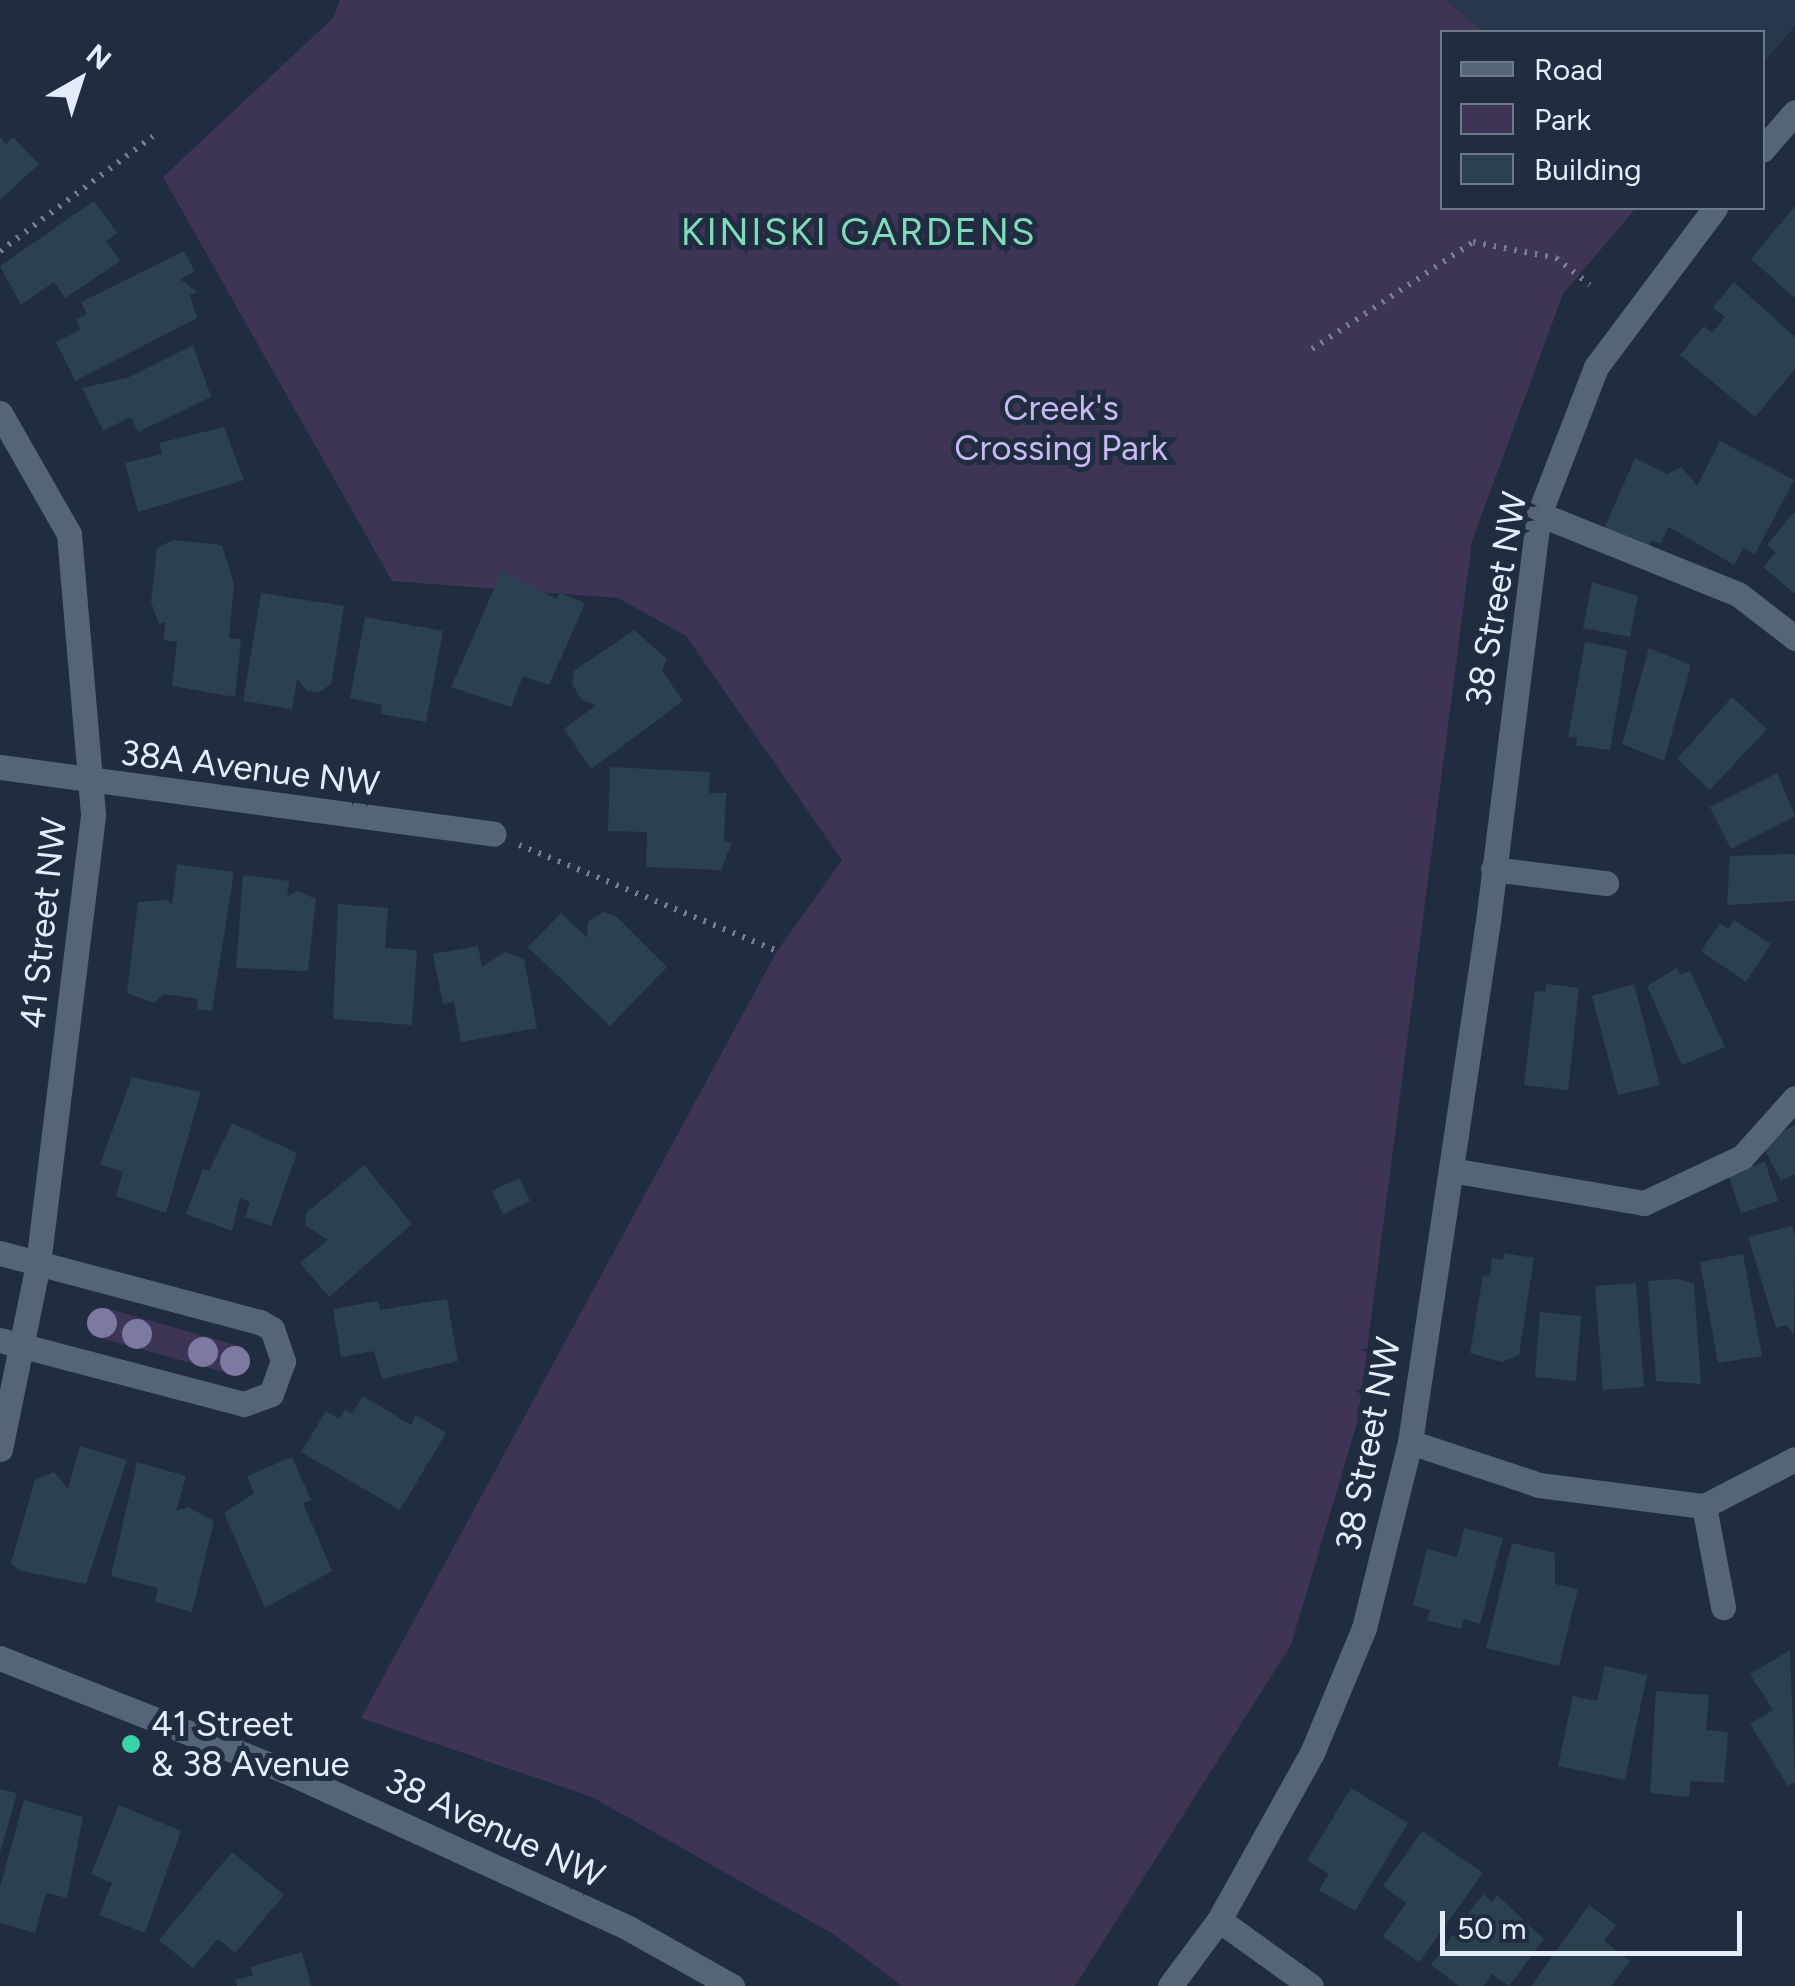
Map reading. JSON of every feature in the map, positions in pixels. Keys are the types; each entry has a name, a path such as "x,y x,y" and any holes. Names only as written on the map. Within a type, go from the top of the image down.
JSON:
{"street":[{"path":"1765,147 1795,112"},
{"name":"38 Street NW","path":"1170,1986 1219,1920 1312,1753 1364,1628 1410,1442 1494,869 1539,514 1596,367 1714,210"},
{"name":"41 Street NW","path":"0,414 70,534 84,648 93,816 38,1264 10,1343 0,1450"},
{"path":"1539,514 1738,594 1795,638"},
{"name":"38A Avenue NW","path":"0,766 91,783 493,834"},
{"path":"1494,869 1606,882"},
{"path":"1450,1170 1644,1203 1742,1158 1795,1098"},
{"path":"0,1253 260,1322 280,1344 280,1381 258,1402 226,1402 10,1343"},
{"path":"1410,1442 1539,1485 1704,1506 1795,1459"},
{"path":"1704,1506 1723,1607"},
{"name":"38 Avenue NW","path":"0,1658 308,1781 630,1929 732,1986"},
{"path":"1219,1920 1311,1986"}],"path":[{"path":"0,250 153,136"},
{"path":"1312,349 1473,242 1556,258 1590,285"},
{"path":"493,834 776,951"}],"shaded area":[{"path":"1446,0 1795,0 1795,26 1765,61 1765,30 1483,30"}],"green space":[{"name":"Creek's Crossing Park","path":"340,0 1446,0 1483,30 1440,30 1440,210 1634,210 1563,294 1472,541 1358,1420 1291,1645 1075,1986 902,1986 833,1934 592,1797 361,1718 777,951 842,860 686,636 618,598 392,581 163,177 333,18"},
{"path":"106,1308 243,1347 250,1365 234,1375 97,1337 89,1318"}],"building":[{"path":"0,137 6,144 13,137 39,164 0,200"},
{"path":"94,201 117,233 106,241 120,261 65,298 54,282 21,305 0,266"},
{"path":"1795,206 1795,298 1751,259"},
{"path":"184,251 195,272 180,279 197,292 190,295 197,318 75,381 56,342 81,330 76,320 87,314 81,302"},
{"path":"1734,282 1795,337 1795,369 1755,417 1680,355 1704,326 1712,333 1725,317 1713,307"},
{"path":"193,345 211,397 138,432 131,417 103,431 82,388 127,378"},
{"path":"224,427 244,480 138,512 125,463 162,454 159,443"},
{"path":"1720,441 1794,480 1755,554 1743,548 1734,565 1669,527 1660,544 1652,540 1646,551 1604,529 1635,458 1667,474 1682,467 1697,486"},
{"path":"1795,511 1795,594 1763,567 1776,552 1767,545"},
{"path":"173,540 222,545 234,584 229,638 241,639 235,697 172,686 177,642 164,640 165,622 159,624 151,602 157,548"},
{"path":"502,571 557,599 560,593 585,603 549,685 523,676 511,707 451,687"},
{"path":"1592,582 1638,596 1630,637 1583,628"},
{"path":"261,593 344,606 331,684 320,692 307,691 297,678 292,709 243,701"},
{"path":"365,617 443,631 426,722 381,714 382,705 350,698"},
{"path":"634,630 667,659 662,671 683,701 591,769 564,729 596,705 582,700 572,684 574,671"},
{"path":"1585,642 1627,650 1610,750 1576,745 1577,738 1568,737"},
{"path":"1649,648 1691,665 1664,761 1622,744"},
{"path":"1732,697 1767,729 1710,790 1677,759"},
{"path":"610,767 710,772 709,793 726,793 724,842 732,842 721,870 646,867 647,832 608,831"},
{"path":"1777,773 1795,816 1731,849 1710,807"},
{"path":"1795,854 1795,901 1727,905 1730,856"},
{"path":"177,864 234,872 212,1011 197,1009 198,999 163,994 154,1003 127,993 138,902 167,900 172,906"},
{"path":"243,875 289,881 287,897 297,891 316,899 308,971 236,968"},
{"path":"338,904 388,908 385,948 417,950 412,1025 333,1019"},
{"path":"603,912 616,916 667,967 610,1026 528,947 561,913 587,938 588,922"},
{"path":"1734,920 1771,944 1746,982 1701,951 1720,923 1728,929"},
{"path":"478,946 482,967 505,952 524,959 537,1028 461,1042 454,1002 443,1004 433,954"},
{"path":"1677,968 1680,975 1690,971 1725,1047 1682,1065 1647,986"},
{"path":"1546,984 1579,988 1568,1090 1524,1085 1535,991 1545,992"},
{"path":"1634,984 1660,1085 1618,1095 1592,996"},
{"path":"132,1077 201,1092 166,1213 116,1196 123,1172 100,1164"},
{"path":"232,1123 297,1153 271,1226 245,1217 250,1202 240,1198 232,1231 186,1214 203,1169 209,1171"},
{"path":"1795,1125 1795,1174 1781,1181 1761,1143"},
{"path":"1765,1162 1778,1201 1741,1213 1728,1174"},
{"path":"364,1165 412,1224 329,1297 300,1263 328,1240 305,1225 306,1213"},
{"path":"519,1178 530,1201 503,1214 492,1191"},
{"path":"1792,1226 1794,1335 1786,1325 1776,1328 1748,1237"},
{"path":"1504,1253 1534,1258 1519,1355 1502,1362 1470,1353 1483,1275 1490,1276 1492,1258 1503,1260"},
{"path":"1743,1254 1762,1356 1718,1363 1700,1262"},
{"path":"1676,1279 1694,1283 1701,1384 1656,1381 1648,1281"},
{"path":"1636,1283 1644,1387 1603,1390 1595,1286"},
{"path":"447,1299 458,1361 382,1379 374,1351 341,1357 333,1309 378,1301 380,1310"},
{"path":"1540,1312 1581,1316 1576,1381 1535,1377"},
{"path":"363,1396 411,1425 416,1415 446,1433 400,1510 301,1452 326,1411 339,1419 345,1409 352,1414"},
{"path":"80,1446 127,1460 86,1584 21,1571 11,1563 35,1480 54,1472 68,1489"},
{"path":"292,1457 311,1500 303,1503 332,1571 265,1608 224,1513 254,1493 247,1476"},
{"path":"137,1462 186,1476 176,1511 188,1507 214,1521 192,1612 155,1602 158,1588 111,1576"},
{"path":"1464,1528 1503,1538 1480,1624 1464,1619 1461,1629 1427,1620 1430,1610 1413,1605 1427,1549 1457,1557"},
{"path":"1512,1543 1555,1553 1555,1584 1578,1589 1559,1666 1486,1648"},
{"path":"1790,1650 1795,1782 1788,1786 1750,1724 1773,1710 1750,1674"},
{"path":"1605,1666 1647,1675 1625,1780 1558,1766 1573,1696 1597,1701"},
{"path":"1656,1691 1709,1695 1706,1730 1728,1732 1724,1783 1691,1781 1689,1797 1650,1793"},
{"path":"1351,1788 1408,1823 1355,1911 1319,1890 1329,1874 1307,1860"},
{"path":"0,1789 17,1793 1,1850 0,1850"},
{"path":"24,1800 83,1817 67,1898 46,1893 35,1933 0,1923 0,1887"},
{"path":"119,1805 181,1831 145,1933 99,1915 112,1883 91,1874"},
{"path":"1422,1831 1483,1873 1419,1962 1383,1936 1406,1903 1383,1886"},
{"path":"232,1852 284,1895 235,1953 218,1939 193,1968 159,1940"},
{"path":"1483,1894 1492,1902 1497,1895 1544,1939 1509,1986 1492,1974 1484,1986 1459,1986 1431,1965"},
{"path":"1589,1905 1616,1925 1604,1941 1630,1961 1611,1986 1531,1986"},
{"path":"302,1952 311,1986 237,1986 235,1980 253,1975 250,1967"}],"place":[{"name":"41 Street & 38 Avenue","path":"131,1744"}],"district":[{"name":"KINISKI GARDENS","path":"859,233"}]}
